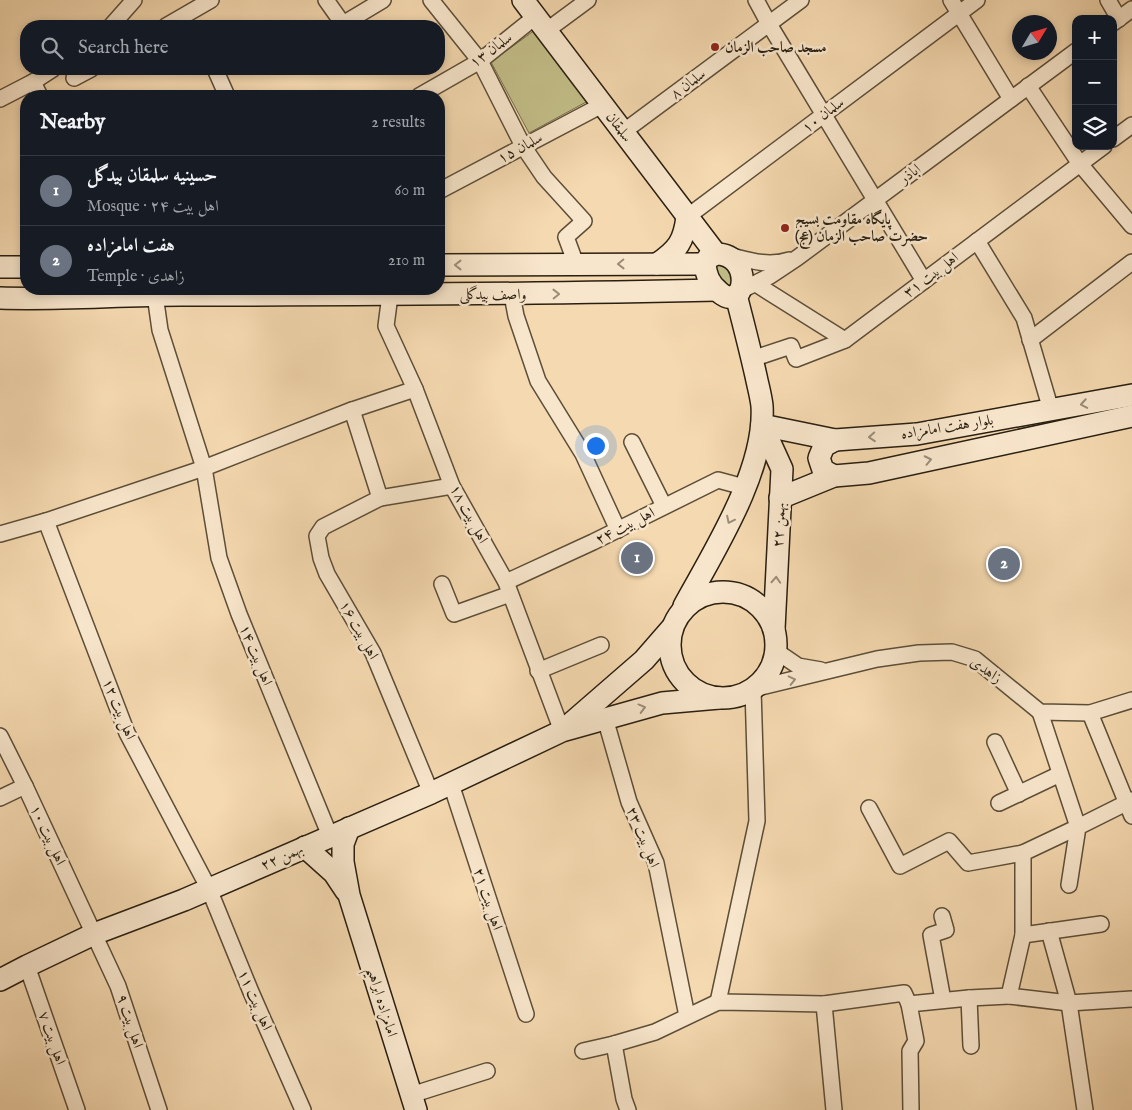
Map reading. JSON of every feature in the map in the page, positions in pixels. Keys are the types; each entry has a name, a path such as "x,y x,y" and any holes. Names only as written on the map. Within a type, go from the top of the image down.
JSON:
{"street":[{"path":"117,20 134,0"},
{"path":"192,20 212,0"},
{"path":"326,0 340,20"},
{"path":"350,20 382,0"},
{"path":"431,0 480,60 523,146 544,177 584,221 566,238 576,264"},
{"name":"سلمقان","path":"522,0 687,217 715,257"},
{"name":"سلمان ۱۳","path":"429,90 541,24 588,0"},
{"path":"756,0 823,115 924,281"},
{"name":"سلمان ۸","path":"623,132 801,0"},
{"path":"951,0 1011,99"},
{"name":"سلمان ۱۰","path":"687,217 977,0"},
{"path":"1108,0 1114,15"},
{"path":"1117,20 1132,9"},
{"name":"اباذر","path":"737,290 797,258 1072,54"},
{"path":"0,99 44,75"},
{"path":"74,78 80,75"},
{"path":"217,75 224,90"},
{"path":"33,82 37,90"},
{"path":"1028,86 1080,164 1132,226"},
{"name":"سلمان ۱۵","path":"445,188 602,105"},
{"path":"1117,136 1132,125"},
{"name":"اهل بیت ۳۱","path":"752,359 791,346 796,359 845,340 1099,150"},
{"path":"657,264 669,256 678,245 685,234 687,217"},
{"path":"977,241 1024,318 1051,410"},
{"path":"715,257 762,264 783,262 797,258"},
{"path":"715,257 706,273 711,284 737,290 845,340"},
{"path":"715,257 732,258 742,275 743,284 737,290"},
{"name":"واصف بیدگلی","path":"445,265 657,264 715,257"},
{"path":"1030,340 1132,262"},
{"path":"0,267 20,267"},
{"name":"واصف بیدگلی","path":"390,295 512,295 737,290"},
{"name":"۲۲ بهمن","path":"683,608 731,518 759,446 762,404 737,290"},
{"name":"واصف بیدگلی","path":"0,298 41,299 155,295"},
{"name":"اهل بیت ۱۴","path":"155,295 160,330 204,468 219,558 239,614 340,832"},
{"name":"اهل بیت ۱۸","path":"390,295 386,326 415,389 452,486 508,588 562,731"},
{"path":"512,295 516,316 538,381 582,454 618,530"},
{"path":"0,534 46,521 204,468 352,410 415,389"},
{"name":"بلوار هفت امامزاده","path":"762,424 835,440 917,434 1132,395"},
{"path":"352,410 380,498"},
{"name":"بلوار هفت امامزاده","path":"780,498 834,476 869,473 1132,416"},
{"name":"۲۲ بهمن","path":"762,424 782,469 774,629"},
{"path":"834,476 823,470 819,458 824,446 835,440"},
{"path":"632,442 664,506"},
{"name":"اهل بیت ۲۴","path":"442,584 454,614 718,480 744,486"},
{"name":"اهل بیت ۱۶","path":"431,793 373,653 327,574 321,558 317,536 323,527 380,498 452,486"},
{"name":"اهل بیت ۱۲","path":"46,521 127,733 209,889"},
{"path":"723,591 745,596 763,609 774,629 776,651 769,672 753,689 737,696 720,698 697,691 679,675 670,653 671,629 676,618 683,608 701,595 723,591"},
{"name":"۲۲ بهمن","path":"562,731 644,660 671,629"},
{"path":"538,671 601,645"},
{"name":"زاهدی","path":"776,651 798,666 830,671"},
{"name":"زاهدی","path":"753,689 877,659 919,653 952,652 975,659 1040,712"},
{"path":"718,1002 756,821 753,689"},
{"name":"۲۲ بهمن","path":"0,980 94,934 209,889 431,793 562,731 662,703 720,698"},
{"path":"1069,885 1078,827 1040,712 1090,713 1132,700"},
{"path":"869,808 900,866 949,841 968,864 1023,853 1078,827 1130,807 1090,713"},
{"name":"اهل بیت ۲۳","path":"605,718 629,802 656,863 687,1016"},
{"name":"اهل بیت ۱۰","path":"0,736 94,934"},
{"path":"995,742 1019,794"},
{"path":"1000,803 1060,774"},
{"name":"اهل بیت ۲۱","path":"451,784 526,1014"},
{"path":"0,798 25,786"},
{"name":"امامزاده ابراهیم","path":"340,832 348,895 413,1102"},
{"name":"امامزاده ابراهیم","path":"305,847 334,873 348,895"},
{"path":"1009,996 1023,935 1023,853"},
{"name":"اهل بیت ۱۱","path":"209,889 251,992 303,1110"},
{"path":"942,916 946,930 931,935 943,1000"},
{"path":"1023,935 1101,924"},
{"path":"1049,932 1069,1003 1085,1110"},
{"name":"اهل بیت ۹","path":"94,934 118,986 159,1110"},
{"name":"اهل بیت ۷","path":"27,966 77,1110"},
{"path":"583,1051 656,1032 718,1002 824,1004 904,992 909,1004 916,1041 910,1051 912,1110"},
{"path":"909,1004 1009,996 1069,1003 1132,999"},
{"path":"969,998 971,1046"},
{"path":"824,1004 834,1110"},
{"path":"614,1044 624,1099 628,1110"},
{"path":"413,1102 487,1071"}],"shaded area":[{"path":"535,30 588,101 529,133 491,62"},
{"path":"717,260 728,264 738,284 725,289 711,269"}],"place":[{"name":"مسجد صاحب الزمان","path":"715,47"},
{"name":"پایگاه مقاومت بسیج حضرت صاحب الزمان (عج)","path":"785,228"},
{"name":"حسینیه سلمقان بیدگل","path":"637,558"},
{"name":"هفت امامزاده","path":"1004,564"}]}
